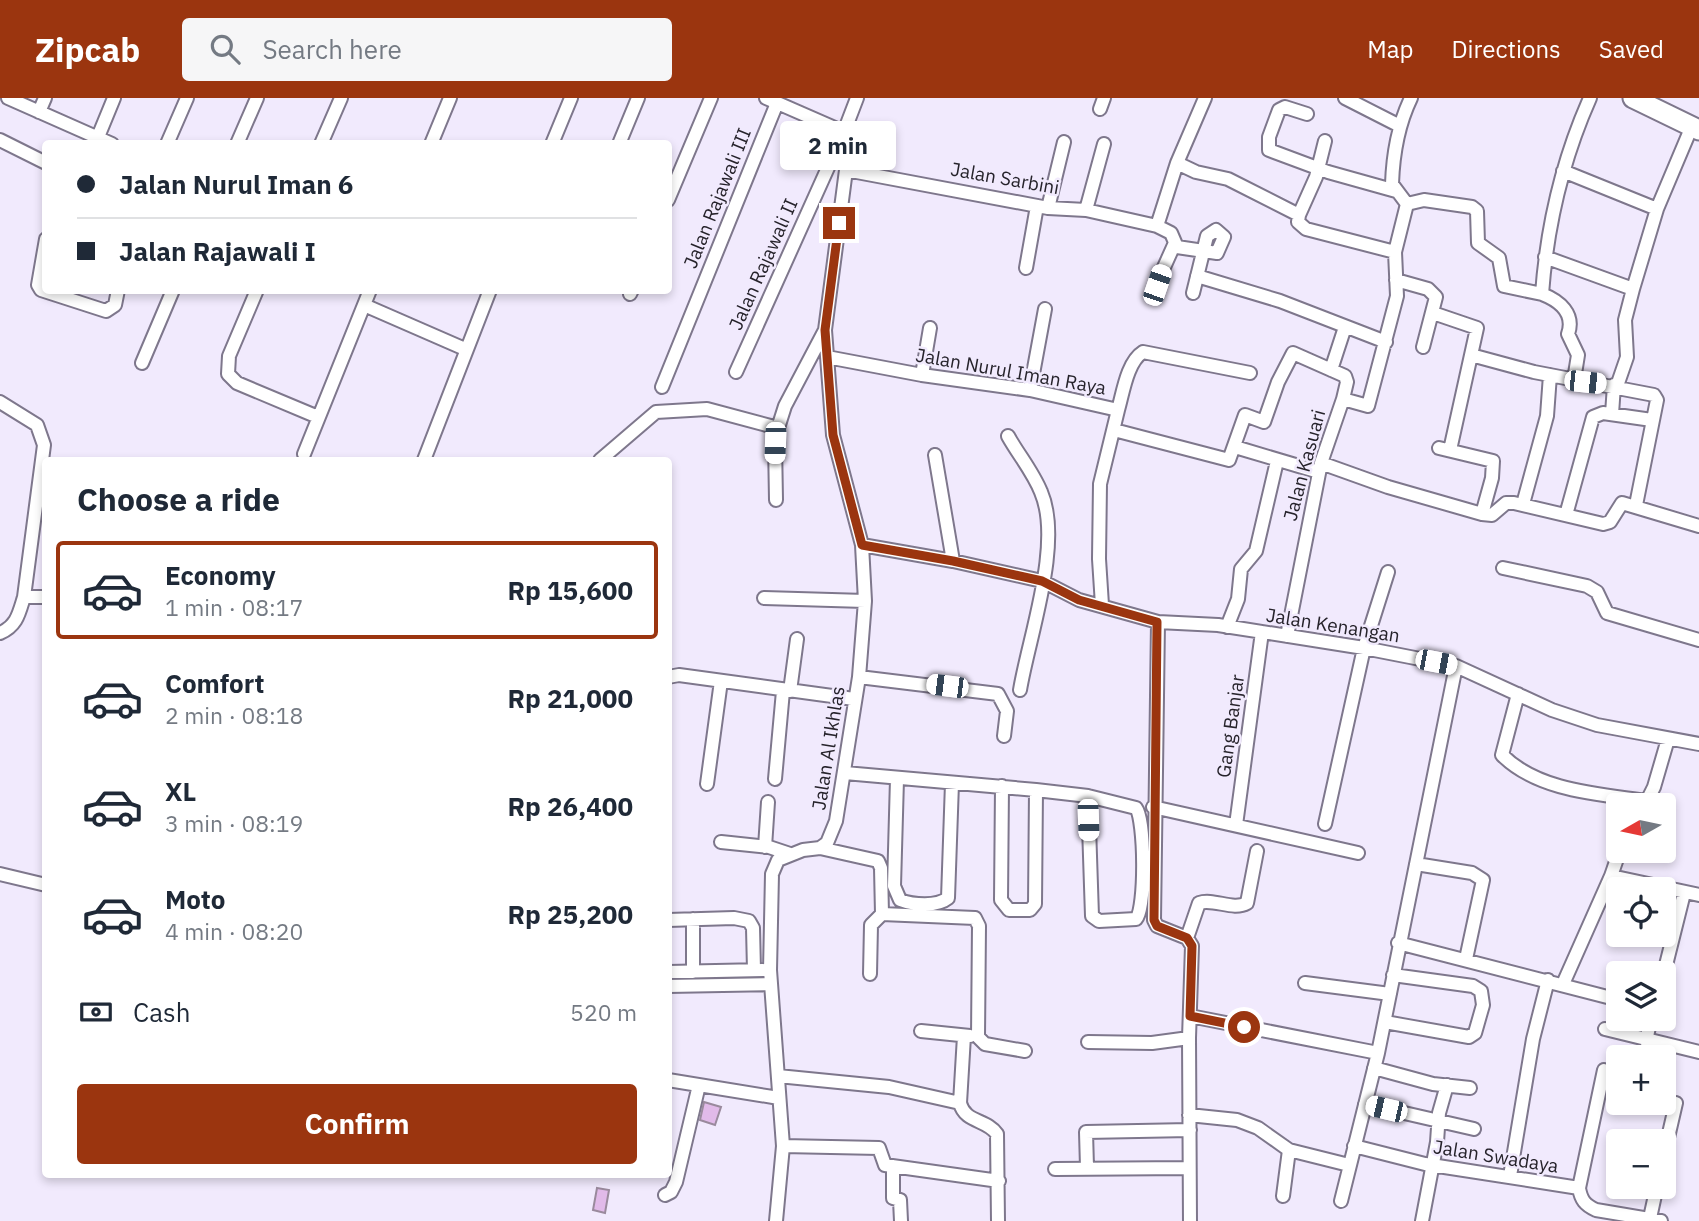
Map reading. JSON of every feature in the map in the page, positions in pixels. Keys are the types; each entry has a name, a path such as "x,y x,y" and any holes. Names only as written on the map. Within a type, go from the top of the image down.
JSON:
{"main road":[{"path":"1633,98 1695,128"}],"street":[{"path":"8,98 103,140"},
{"path":"39,112 45,98"},
{"path":"97,137 114,98"},
{"path":"169,140 187,98"},
{"path":"239,140 257,98"},
{"path":"323,140 341,98"},
{"path":"433,140 450,98"},
{"path":"554,140 571,98"},
{"path":"622,140 638,98"},
{"path":"672,191 711,98"},
{"name":"Jalan Rajawali II","path":"736,372 857,98"},
{"path":"1157,285 1174,245 1171,233 1157,226 1177,163 1205,98"},
{"path":"1345,98 1398,125"},
{"path":"1411,98 1398,125 1392,184 1396,191 1407,204 1424,200 1472,207 1477,211 1478,243 1499,258 1504,286 1542,294 1556,300 1570,316 1572,321 1568,334 1577,355 1574,380"},
{"path":"1542,294 1545,257 1563,171 1590,98"},
{"path":"771,100 844,132 846,170 825,330 785,406 778,428 775,451 776,500"},
{"name":"Jalan Rajawali III","path":"662,387 771,100"},
{"path":"1307,114 1285,107 1279,110 1268,145 1269,150 1319,169 1396,191"},
{"path":"1612,414 1616,385 1629,350 1625,320 1633,289 1657,209 1695,128"},
{"path":"0,140 42,161"},
{"path":"1325,141 1319,169 1298,222 1306,229 1395,252"},
{"path":"1026,268 1042,207 1064,142"},
{"path":"1086,210 1104,144"},
{"path":"1177,163 1187,169 1228,179 1299,215"},
{"name":"Jalan Sarbini","path":"846,170 1042,207 1086,210 1157,226"},
{"path":"1563,171 1657,209"},
{"name":"Jalan Kasuari","path":"1287,636 1320,467 1343,399 1368,406 1386,342 1397,296 1395,252 1407,204"},
{"path":"1174,245 1203,253 1194,293"},
{"path":"1545,257 1633,289"},
{"path":"42,262 38,285 42,290"},
{"path":"1197,276 1246,290 1386,342"},
{"path":"1396,280 1433,292 1436,297 1423,347"},
{"path":"53,294 106,311 113,309 118,294"},
{"path":"142,363 171,294"},
{"path":"255,294 229,356 228,374 237,383 318,417"},
{"path":"304,454 368,294"},
{"path":"425,457 488,294"},
{"path":"364,305 465,349"},
{"path":"1030,390 1045,309"},
{"path":"1433,313 1478,328 1445,449 1493,461 1492,478 1482,514"},
{"path":"1331,370 1345,327"},
{"path":"922,375 930,328"},
{"name":"Jalan Al Ikhlas","path":"820,848 833,831 845,773 859,677 865,601 862,545 833,435 825,330"},
{"path":"1118,410 1128,375 1138,354 1143,352 1250,373"},
{"path":"1114,430 1226,460 1235,447 1245,415 1264,422 1278,382 1293,354 1346,378 1343,399"},
{"path":"1471,355 1550,375 1616,385 1654,395 1657,400 1636,505"},
{"name":"Jalan Nurul Iman Raya","path":"827,357 922,375 1030,390 1118,410 1103,466 1098,514 1102,605"},
{"path":"1523,504 1547,416 1550,375"},
{"path":"0,402 37,425 44,444 43,457"},
{"path":"604,457 656,412 707,409 778,428"},
{"path":"1566,515 1593,417 1612,414 1652,421"},
{"path":"1007,436 1042,493 1047,520 1042,581 1020,690"},
{"path":"1235,447 1277,461 1320,467 1482,514 1497,514 1506,503 1523,504 1603,524 1611,522 1622,503 1699,526"},
{"path":"936,455 953,561"},
{"path":"1227,627 1238,599 1241,569 1256,551 1277,461"},
{"path":"0,633 9,629 18,619 42,483"},
{"name":"Jalan Kenangan","path":"862,545 953,561 1042,581 1079,600 1157,622 1262,632 1456,666 1552,710 1597,725 1699,744"},
{"path":"1503,568 1587,586 1597,592 1607,613 1699,640"},
{"path":"1325,824 1364,648 1388,572"},
{"path":"24,597 42,597"},
{"path":"764,597 865,601"},
{"path":"1157,622 1153,807 1154,923 1187,938"},
{"name":"Gang Banjar","path":"1236,825 1262,632"},
{"path":"775,779 797,639"},
{"path":"1341,1201 1385,1022 1398,943 1456,666"},
{"path":"672,676 679,675 854,699"},
{"path":"859,677 998,694 1007,711 1004,736"},
{"path":"707,784 721,681"},
{"path":"1518,694 1502,755 1540,780 1606,796"},
{"path":"1651,793 1668,739"},
{"path":"845,773 1002,786 1088,796 1130,805 1140,813 1142,908 1136,919 1099,921 1092,916 1088,796"},
{"path":"897,779 894,886 900,900 907,903 938,903 948,898 951,783"},
{"path":"1002,786 1001,900 1009,910 1030,910 1035,904 1037,790"},
{"path":"765,847 768,802"},
{"path":"1153,807 1358,853"},
{"path":"721,842 765,847 790,854"},
{"path":"776,1221 783,1146 771,984 772,874 778,860 790,854 820,848 878,861 881,869 882,914 871,925 870,974"},
{"path":"1190,1221 1189,1038 1193,952 1187,938 1199,903 1241,906 1247,903 1256,851"},
{"path":"1563,984 1616,863"},
{"path":"1416,864 1472,873 1483,880 1466,959"},
{"path":"0,874 42,884"},
{"path":"1676,892 1699,895"},
{"path":"1667,961 1684,893"},
{"path":"882,914 970,916 978,920 978,1037"},
{"path":"693,919 693,972"},
{"path":"672,920 748,921 753,928 754,970"},
{"path":"1398,943 1606,996"},
{"path":"672,972 771,970"},
{"path":"1385,1022 1469,1037 1475,1034 1483,1004 1481,991 1473,986 1394,975"},
{"path":"1510,1176 1533,1039 1548,980"},
{"path":"1305,983 1391,994"},
{"path":"672,986 771,984"},
{"path":"1190,1016 1378,1053"},
{"path":"1605,1029 1699,1052"},
{"path":"921,1031 978,1037 985,1044 1025,1051"},
{"path":"1646,1041 1648,1031"},
{"path":"964,1036 960,1103 967,1117 993,1129 997,1134 998,1221"},
{"path":"1088,1042 1152,1043 1189,1038"},
{"path":"1374,1068 1470,1088"},
{"path":"1579,1188 1604,1070"},
{"path":"778,1076 889,1087 960,1103"},
{"path":"672,1081 779,1098"},
{"path":"665,1195 671,1192 676,1182 699,1085"},
{"path":"1422,1221 1438,1121 1447,1085"},
{"path":"1365,1104 1474,1129"},
{"path":"1189,1115 1237,1120 1258,1128 1289,1150 1349,1165"},
{"path":"1087,1167 1087,1132 1190,1130"},
{"path":"783,1146 879,1148 883,1151 883,1164 999,1181"},
{"name":"Jalan Swadaya","path":"1354,1146 1432,1165 1579,1188 1586,1206 1655,1219"},
{"path":"1283,1196 1289,1150"},
{"path":"893,1166 893,1198 900,1200 901,1221"},
{"path":"1055,1169 1189,1168"},
{"path":"1655,1219 1656,1199"}],"building":[{"path":"704,1102 721,1107 715,1125 700,1120"},
{"path":"597,1188 609,1190 605,1213 593,1210"}],"route":[{"path":"839,223 825,330 833,435 862,545 953,561 1042,581 1079,600 1157,622 1153,778 1154,923 1187,938 1192,946 1190,1016 1244,1027"}]}
